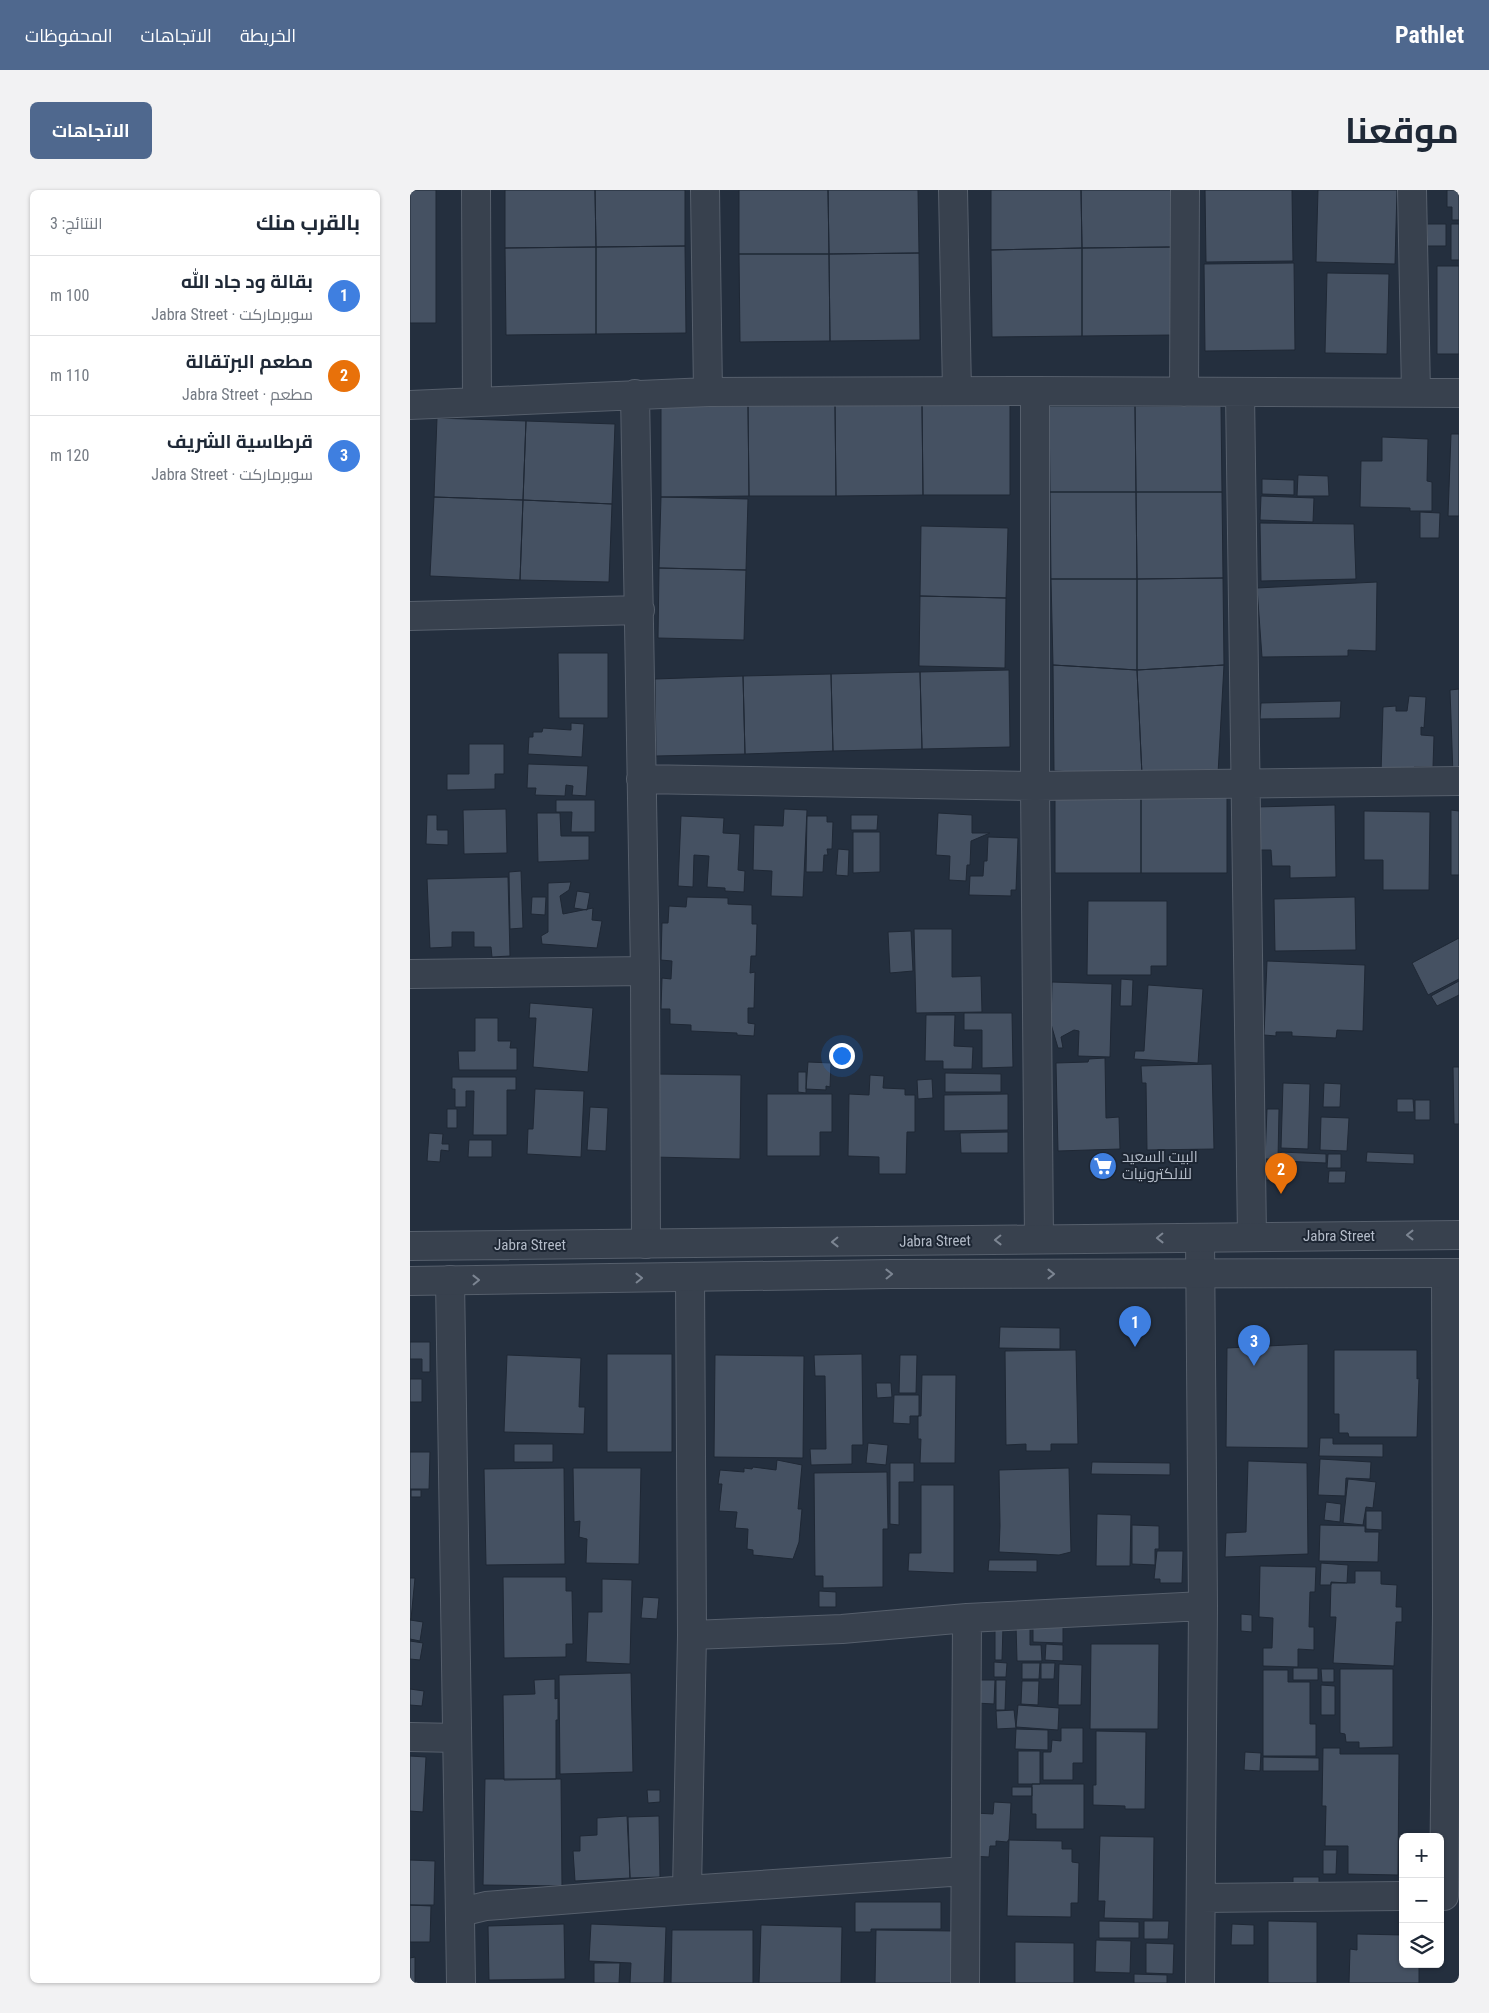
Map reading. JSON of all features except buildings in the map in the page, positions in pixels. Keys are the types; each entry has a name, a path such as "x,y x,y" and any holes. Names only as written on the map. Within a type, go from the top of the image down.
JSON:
{"street":[{"path":"476,190 477,401"},
{"path":"705,190 708,392"},
{"path":"953,190 957,391"},
{"path":"1184,392 1185,190"},
{"path":"1412,190 1416,393"},
{"path":"410,405 708,392 1035,390 1240,393 1459,393"},
{"path":"1035,390 1038,1239"},
{"path":"1240,393 1252,1236"},
{"path":"635,394 640,610 640,779 645,971 646,1244"},
{"path":"410,616 640,610"},
{"path":"640,779 1035,786 1459,781"},
{"path":"410,974 645,971"},
{"name":"Jabra Street","path":"410,1246 1459,1235"},
{"path":"1200,1238 1203,1606 1200,1983"},
{"path":"410,1281 892,1274 1453,1273 1453,1613 1448,1896"},
{"path":"688,1890 692,1635 690,1278"},
{"path":"450,1280 461,1983"},
{"path":"692,1635 842,1629 967,1618 1203,1606"},
{"path":"965,1983 967,1618"},
{"path":"410,1737 457,1738"},
{"path":"461,1912 486,1906 965,1871"},
{"path":"1201,1898 1399,1896"}],"place":[{"name":"البيت السعيد للالكترونيات","path":"1103,1166"},
{"name":"مطعم البرتقالة","path":"1281,1194"},
{"name":"بقالة ود جاد الله","path":"1135,1347"},
{"name":"قرطاسية الشريف","path":"1254,1366"}]}
